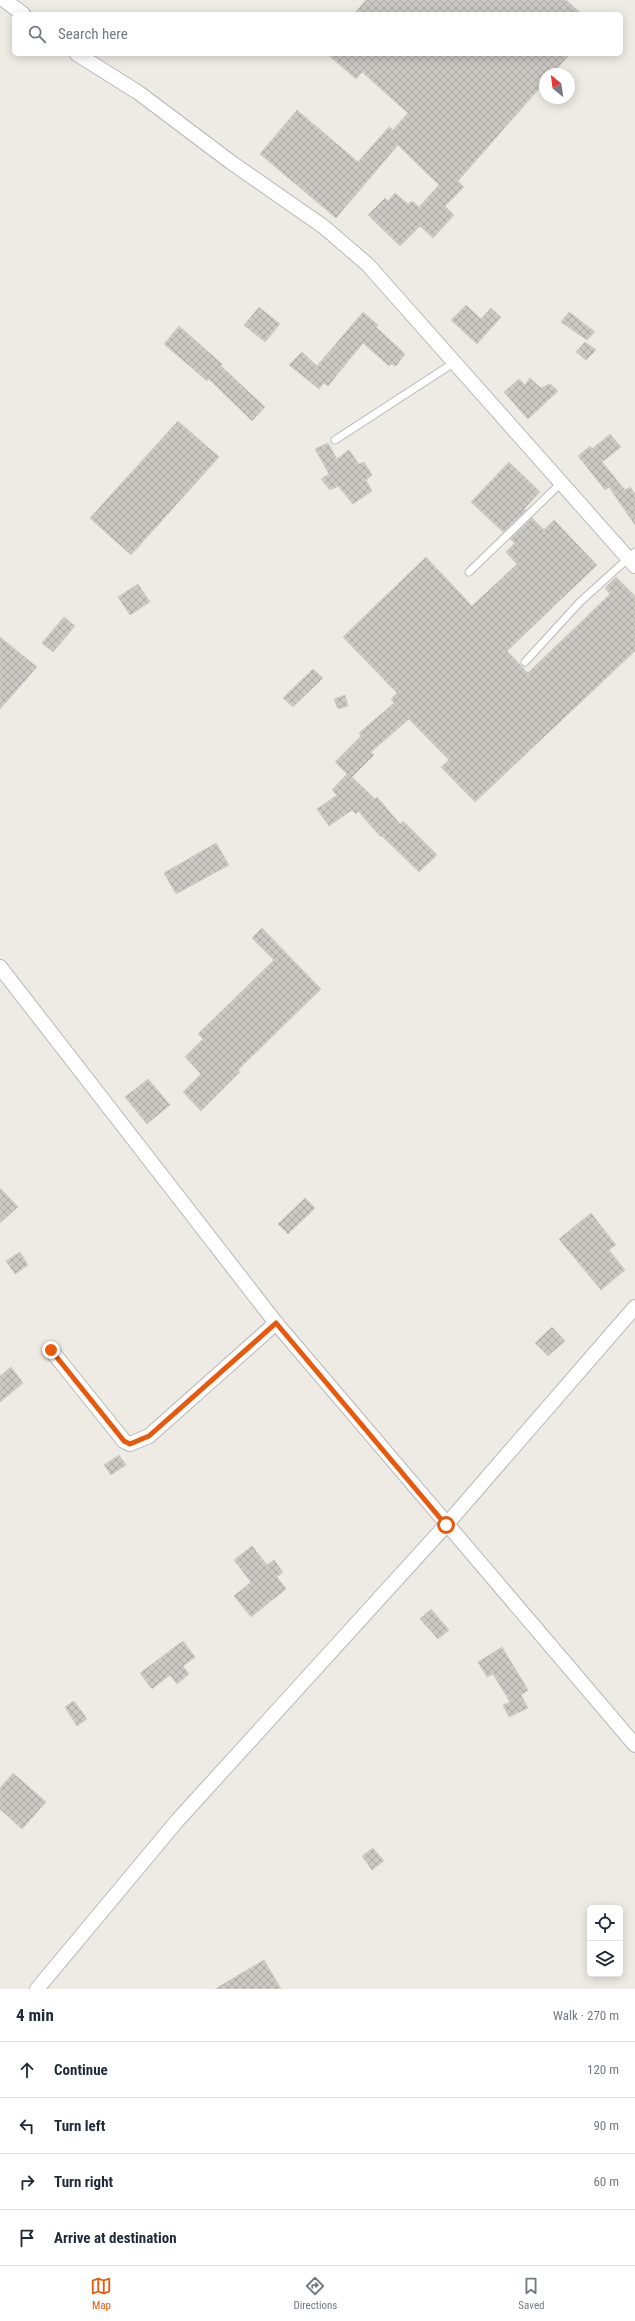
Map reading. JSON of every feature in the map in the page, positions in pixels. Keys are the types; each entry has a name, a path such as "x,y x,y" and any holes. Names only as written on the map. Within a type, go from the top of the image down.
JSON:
{"street":[{"path":"4,0 20,12"},
{"path":"80,56 139,93 232,163 324,227 368,265 561,483 633,559"},
{"path":"0,967 276,1323 446,1525 635,1745"},
{"path":"36,1989 177,1821 446,1525 635,1307"},
{"path":"51,1350 124,1441 130,1444 149,1436 276,1323"}],"lane":[{"path":"335,440 455,362"},
{"path":"469,572 561,483"},
{"path":"525,662 605,577 633,559"}],"building":[{"path":"366,0 566,0 580,12 356,12"},
{"path":"329,56 568,56 557,68 539,68 539,89 458,181 464,187 445,206 454,215 433,238 420,226 400,246 368,215 385,198 388,201 395,193 408,204 412,201 419,207 439,185 398,145 336,218 260,154 297,110 358,162 389,127 393,130 408,113 362,72 356,79"},
{"path":"466,305 481,319 491,308 501,317 477,344 451,320"},
{"path":"259,307 280,324 265,342 244,325"},
{"path":"363,312 378,325 376,327 405,354 396,366 391,364 389,366 363,343 328,386 324,383 319,389 289,365 302,352 317,366"},
{"path":"569,312 595,332 587,340 561,322"},
{"path":"179,326 222,364 221,366 265,407 252,421 209,379 207,381 164,344"},
{"path":"585,342 596,350 586,360 576,352"},
{"path":"530,378 541,388 550,384 558,391 528,419 504,392 519,379 525,385"},
{"path":"178,421 219,457 131,555 90,518"},
{"path":"610,434 621,447 602,462 625,490 630,487 635,494 635,525 609,487 605,490 578,456 590,446 592,449"},
{"path":"328,443 337,459 349,450 359,464 364,462 372,475 366,480 372,491 353,504 338,486 330,490 321,479 329,474 315,449"},
{"path":"509,462 540,492 524,509 526,510 503,532 471,502"},
{"path":"532,518 544,530 554,520 597,565 507,651 528,673 610,594 605,588 616,577 635,596 635,651 475,802 441,767 449,760 409,719 371,752 374,755 352,777 375,799 377,797 400,824 403,821 437,855 419,872 382,836 381,837 358,811 356,814 352,810 329,826 317,809 337,795 332,790 347,774 335,762 361,736 359,733 394,703 391,699 397,693 343,637 426,557 472,606 517,564 506,552 515,543 510,539"},
{"path":"138,584 150,602 130,615 118,597"},
{"path":"64,617 75,626 53,652 42,643"},
{"path":"0,637 37,667 0,709"},
{"path":"313,669 323,678 293,707 283,698"},
{"path":"345,695 348,706 338,709 334,699"},
{"path":"216,843 229,865 176,894 164,873"},
{"path":"262,928 321,989 238,1070 240,1072 201,1111 183,1092 201,1074 185,1057 203,1039 198,1034 274,960 252,938"},
{"path":"148,1079 170,1105 147,1124 125,1097"},
{"path":"0,1188 18,1207 0,1223"},
{"path":"305,1198 315,1208 288,1234 278,1224"},
{"path":"591,1213 616,1245 609,1250 625,1270 601,1290 559,1239"},
{"path":"20,1252 28,1265 15,1274 6,1261"},
{"path":"552,1327 565,1341 548,1356 535,1343"},
{"path":"11,1367 23,1383 0,1402 0,1376"},
{"path":"119,1455 126,1465 111,1475 104,1465"},
{"path":"252,1546 267,1565 274,1560 283,1572 277,1577 286,1589 251,1617 234,1596 251,1582 234,1560"},
{"path":"431,1609 449,1630 438,1639 420,1619"},
{"path":"183,1641 195,1657 183,1666 189,1674 177,1684 170,1675 152,1689 140,1673"},
{"path":"502,1647 528,1690 521,1695 528,1708 509,1717 503,1705 510,1702 493,1674 487,1677 478,1662"},
{"path":"74,1701 87,1719 77,1726 65,1707"},
{"path":"13,1773 46,1802 22,1829 0,1809 0,1788"},
{"path":"373,1848 384,1861 372,1870 362,1856"},
{"path":"264,1960 281,1989 215,1989"}],"route":[{"path":"51,1350 124,1441 130,1444 136,1443 149,1436 276,1323 446,1525"}]}
